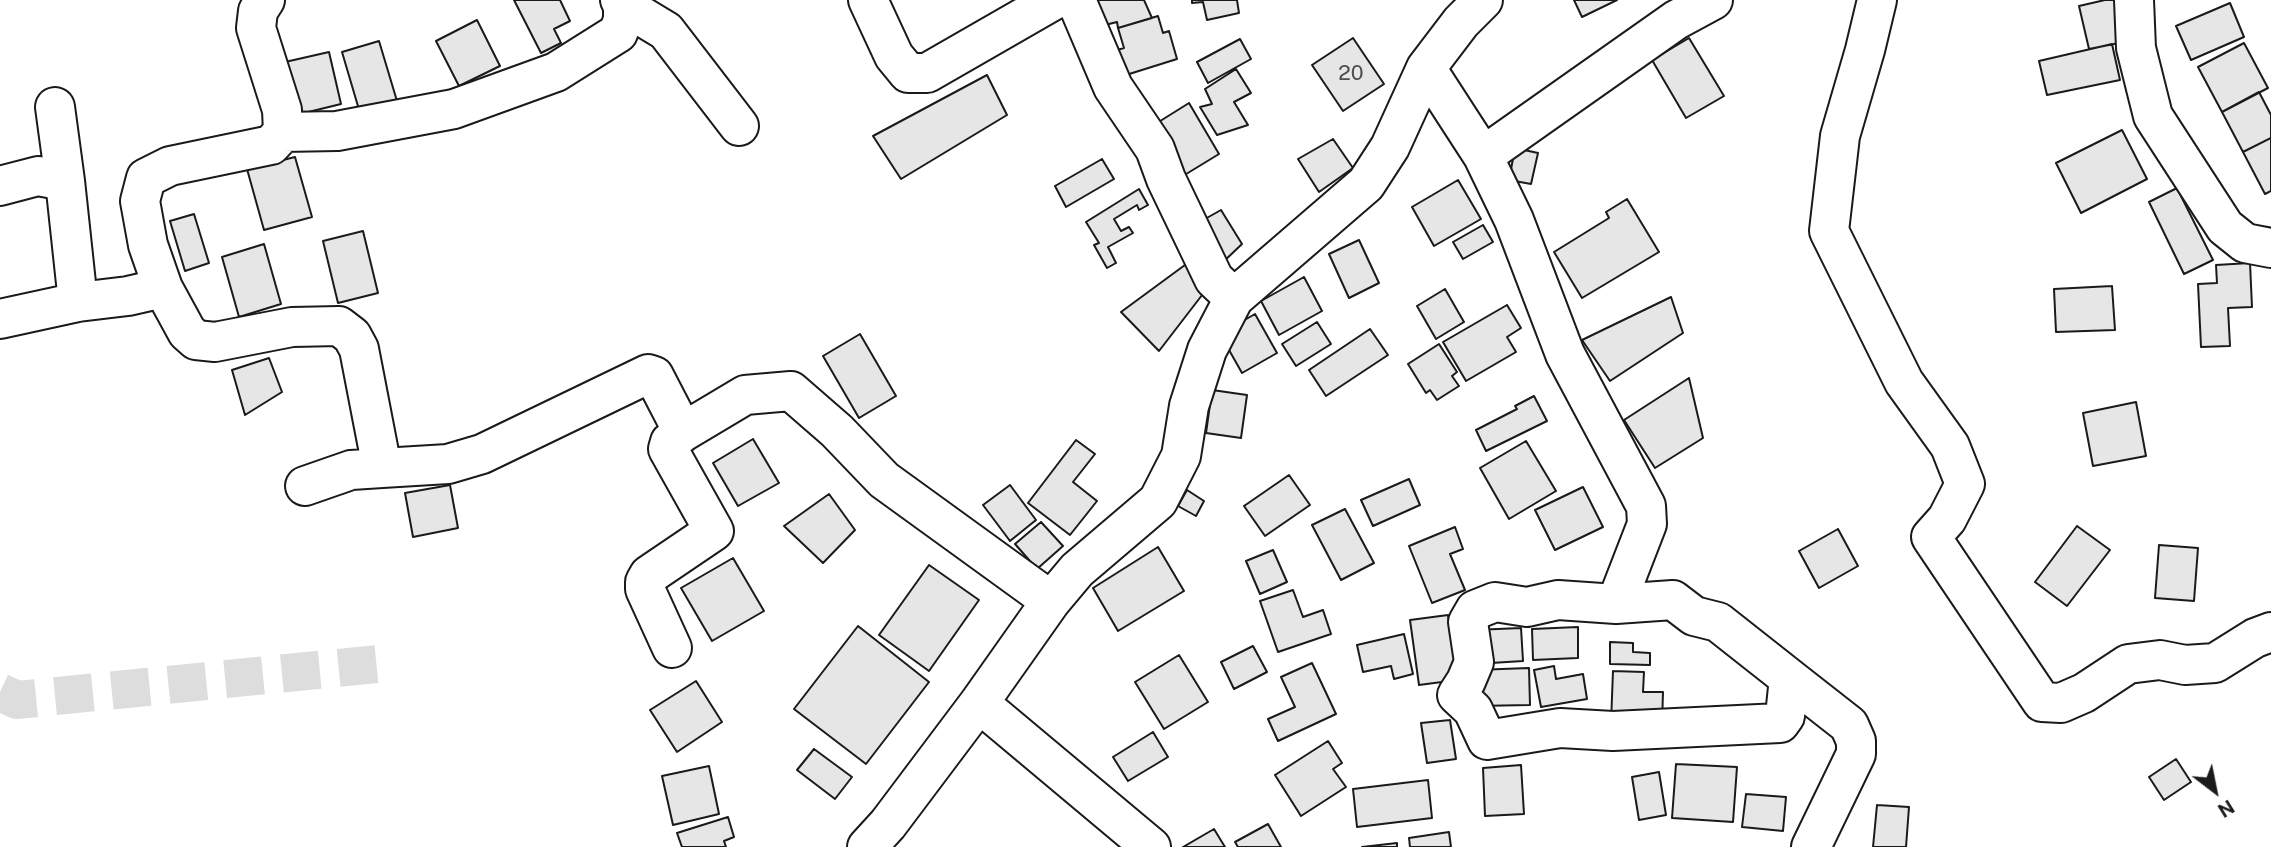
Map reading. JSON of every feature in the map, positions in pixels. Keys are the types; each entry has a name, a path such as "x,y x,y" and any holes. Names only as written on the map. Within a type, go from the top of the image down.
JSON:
{"street":[{"path":"265,0 258,11 256,28 282,110 283,132 271,145 170,166 146,178 140,201 148,245 163,288 187,332 196,340 215,342 292,327 339,326 352,336 359,349 382,468"},
{"path":"869,0 894,56 908,73 927,73 1054,0"},
{"path":"1076,0 1113,87 1154,149 1214,279 1234,298"},
{"path":"867,847 888,824 979,703 1051,601 1077,570 1157,501 1181,456 1189,405 1207,350 1234,298 1366,184 1390,147 1426,68 1461,22 1483,0"},
{"path":"1483,156 1676,20 1713,0"},
{"path":"1877,0 1866,50 1840,136 1829,231 1904,382 1950,446 1965,484 1947,519 1931,537 2042,702 2061,703 2084,693 2128,664 2160,660 2185,665 2216,663 2255,638 2271,632"},
{"path":"2134,0 2136,48 2153,116 2225,227 2245,243 2271,248"},
{"path":"283,132 337,131 454,109 556,72 618,33 623,20 622,2"},
{"path":"622,2 667,31 738,127"},
{"path":"1426,68 1483,156 1514,220 1565,354 1646,506 1647,524 1616,604"},
{"path":"55,107 79,302"},
{"path":"0,186 38,176 65,181"},
{"path":"0,318 163,288"},
{"path":"305,486 351,470 448,464 482,454 648,374 654,376 683,432"},
{"path":"671,648 645,589 645,582 649,575 714,531 668,449 670,442 745,396 791,391 837,431 884,480 1051,601"},
{"path":"1789,678 1785,716 1780,723 1613,731 1560,728 1487,740 1473,710 1457,695 1474,662 1468,622 1475,610 1495,602 1527,607 1558,600 1616,604 1673,600 1694,616 1717,622 1789,678 1849,725 1856,741 1856,754 1811,847"},
{"path":"979,703 1151,847"}],"building":[{"path":"514,0 560,0 570,21 554,29 561,43 541,53"},
{"path":"1094,0 1144,0 1152,18 1118,28 1117,22 1105,25"},
{"path":"1192,0 1237,0 1239,13 1207,20 1203,2 1192,3"},
{"path":"1574,0 1617,0 1582,17"},
{"path":"2115,0 2124,42 2089,49 2079,6"},
{"path":"2230,3 2244,37 2191,60 2176,26"},
{"path":"1158,16 1163,33 1169,31 1177,59 1126,75 1117,50 1124,48 1118,28"},
{"path":"477,20 500,66 459,86 436,41"},
{"path":"1353,38 1384,84 1343,111 1312,65"},
{"path":"1689,38 1724,96 1686,118 1652,60"},
{"path":"1240,39 1251,59 1208,83 1197,62"},
{"path":"379,41 397,101 360,113 342,52"},
{"path":"2244,43 2268,88 2222,112 2198,67"},
{"path":"2112,44 2120,80 2047,95 2039,61"},
{"path":"329,52 341,104 296,115 285,62"},
{"path":"1236,69 1251,93 1234,102 1248,125 1217,135 1200,107 1212,104 1205,89"},
{"path":"987,75 1007,115 901,179 873,136"},
{"path":"2259,92 2271,115 2271,138 2243,152 2222,112"},
{"path":"1189,103 1219,154 1178,179 1149,128"},
{"path":"2122,130 2147,179 2081,213 2056,163"},
{"path":"2271,138 2271,191 2265,194 2243,152"},
{"path":"1333,139 1353,168 1319,192 1298,159"},
{"path":"1515,148 1538,153 1531,184 1509,180"},
{"path":"295,157 312,217 264,230 247,169"},
{"path":"1102,159 1114,179 1066,207 1055,186"},
{"path":"1458,180 1481,219 1434,246 1412,207"},
{"path":"2177,188 2213,260 2184,274 2149,202"},
{"path":"1139,189 1148,205 1139,210 1137,205 1114,219 1121,231 1129,227 1133,233 1108,247 1116,263 1107,268 1094,245 1099,243 1086,222"},
{"path":"1627,199 1659,252 1582,298 1554,252 1609,218 1606,212"},
{"path":"1221,210 1242,244 1220,265 1196,224"},
{"path":"194,214 209,263 185,271 170,221"},
{"path":"1483,225 1493,242 1463,259 1453,242"},
{"path":"363,231 378,293 338,303 323,241"},
{"path":"1359,240 1379,283 1349,298 1329,254"},
{"path":"264,244 281,304 239,317 222,257"},
{"path":"1189,262 1209,286 1159,351 1121,312"},
{"path":"2250,263 2252,307 2228,308 2230,346 2201,347 2198,284 2217,283 2216,265"},
{"path":"1304,277 1322,311 1279,335 1261,301"},
{"path":"2112,286 2115,330 2056,332 2054,289"},
{"path":"1445,289 1464,322 1436,339 1417,306"},
{"path":"1671,297 1683,333 1610,381 1582,340"},
{"path":"1507,305 1521,328 1507,337 1516,352 1466,381 1443,342"},
{"path":"1255,314 1277,353 1242,373 1220,334"},
{"path":"1317,322 1331,344 1296,366 1282,344"},
{"path":"1370,329 1388,355 1326,396 1309,370"},
{"path":"860,334 896,396 859,418 823,356"},
{"path":"1439,344 1457,372 1452,376 1459,386 1437,400 1430,390 1426,393 1408,364"},
{"path":"269,358 282,392 245,415 232,370"},
{"path":"1689,378 1703,438 1655,468 1624,420"},
{"path":"1212,390 1247,395 1241,438 1206,433"},
{"path":"1534,396 1547,421 1486,451 1476,430 1517,409 1515,406"},
{"path":"2136,402 2146,456 2093,466 2083,413"},
{"path":"753,439 779,483 738,506 713,463"},
{"path":"1076,440 1095,454 1073,482 1097,501 1070,535 1028,503"},
{"path":"1526,441 1556,491 1509,519 1480,468"},
{"path":"1289,475 1310,505 1265,536 1244,506"},
{"path":"1409,479 1420,505 1373,526 1361,500"},
{"path":"450,485 458,528 413,537 405,493"},
{"path":"1010,485 1036,520 1010,541 983,505"},
{"path":"1583,487 1603,527 1555,550 1535,510"},
{"path":"1187,490 1204,501 1196,516 1178,506"},
{"path":"829,494 855,530 823,563 784,526"},
{"path":"1345,509 1374,563 1341,580 1312,525"},
{"path":"1041,522 1063,546 1037,569 1015,544"},
{"path":"2077,526 2110,550 2067,606 2035,582"},
{"path":"1455,527 1463,549 1450,554 1465,590 1432,603 1409,546"},
{"path":"1838,529 1858,566 1819,588 1799,551"},
{"path":"2159,545 2198,548 2194,601 2155,598"},
{"path":"1158,547 1184,591 1118,631 1093,588"},
{"path":"1273,550 1287,582 1260,594 1246,561"},
{"path":"733,558 764,611 712,641 681,588"},
{"path":"929,565 979,600 929,671 879,635"},
{"path":"1293,590 1303,617 1323,610 1331,634 1278,652 1260,601"},
{"path":"1448,615 1457,680 1419,685 1410,620"},
{"path":"858,626 929,682 866,764 794,709"},
{"path":"1578,627 1578,658 1533,660 1532,629"},
{"path":"1521,628 1523,661 1475,664 1474,630"},
{"path":"1404,634 1413,674 1394,679 1391,666 1363,672 1357,645"},
{"path":"1610,642 1633,643 1633,652 1650,653 1650,665 1610,664"},
{"path":"1253,646 1267,672 1234,689 1221,662"},
{"path":"1179,655 1208,702 1164,729 1135,682"},
{"path":"1312,663 1336,714 1278,741 1268,719 1295,707 1281,677"},
{"path":"1554,666 1556,679 1583,674 1587,699 1541,707 1534,670"},
{"path":"1529,668 1530,705 1476,706 1475,670"},
{"path":"1613,671 1644,672 1643,692 1663,692 1662,724 1611,723"},
{"path":"696,681 722,722 677,752 650,710"},
{"path":"1450,720 1456,759 1427,763 1421,723"},
{"path":"1153,732 1168,757 1128,781 1113,757"},
{"path":"1328,741 1342,763 1333,769 1346,787 1301,816 1275,775"},
{"path":"814,749 852,777 835,799 797,770"},
{"path":"2176,759 2191,782 2164,800 2149,777"},
{"path":"1676,764 1737,767 1733,822 1672,818"},
{"path":"1521,765 1524,814 1485,816 1483,768"},
{"path":"709,766 719,814 673,825 662,776"},
{"path":"1659,772 1666,815 1639,820 1632,777"},
{"path":"1428,780 1432,818 1357,827 1353,789"},
{"path":"1746,794 1786,797 1783,831 1742,827"},
{"path":"1877,805 1909,807 1906,847 1873,847"},
{"path":"728,817 734,837 724,841 726,847 682,847 677,833"},
{"path":"1268,824 1281,847 1238,847 1235,842"},
{"path":"1214,829 1225,847 1183,847"},
{"path":"1449,832 1451,847 1410,847 1409,838"},
{"path":"1397,843 1397,847 1362,847"}],"tunnel":[{"path":"0,692 17,700 377,664"}]}
